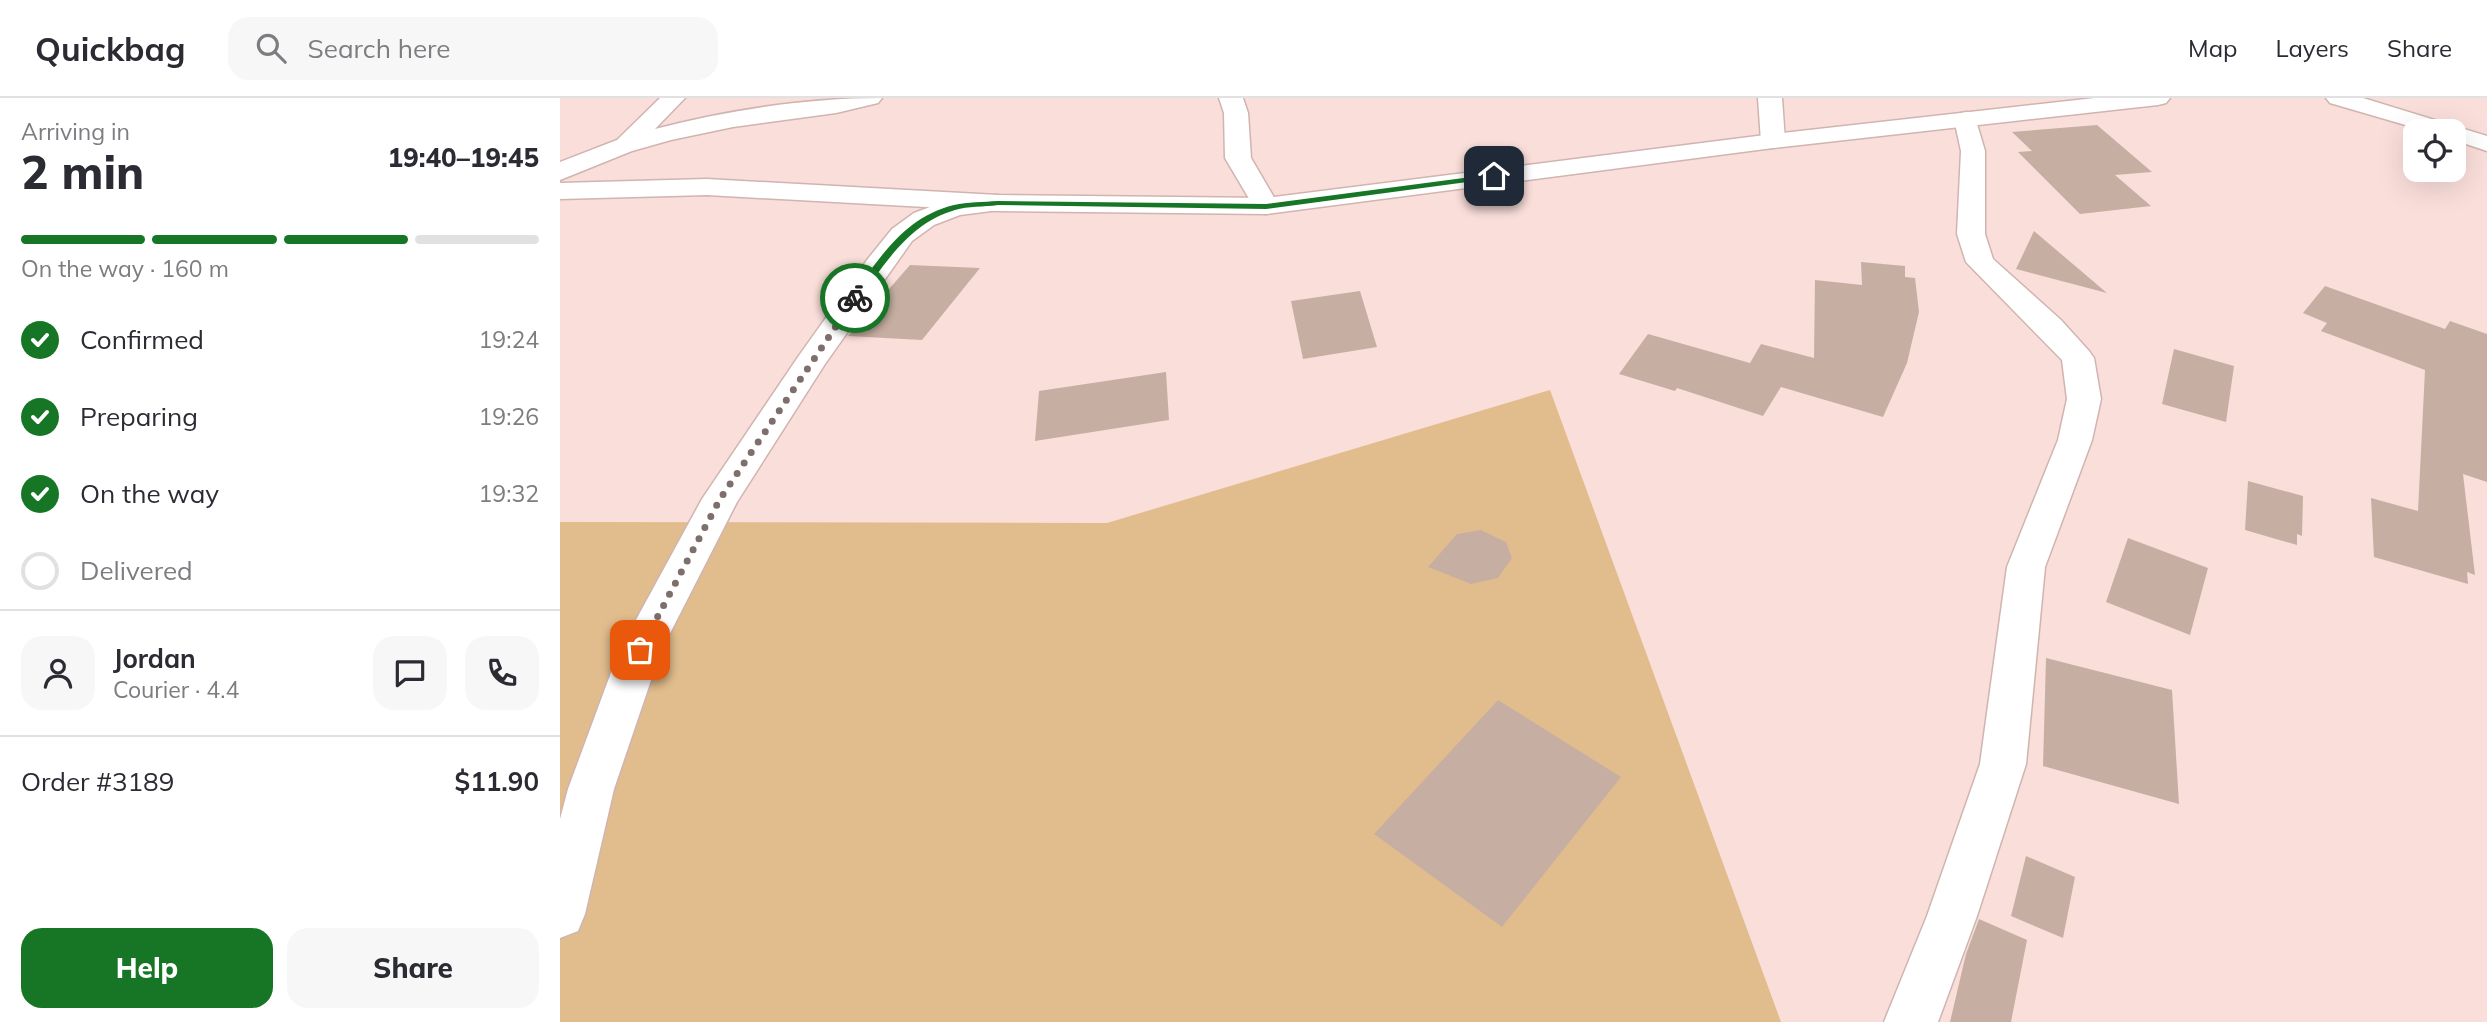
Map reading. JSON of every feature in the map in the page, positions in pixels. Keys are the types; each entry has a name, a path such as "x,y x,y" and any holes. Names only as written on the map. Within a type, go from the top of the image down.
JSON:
{"street":[{"path":"627,143 673,98"},
{"path":"560,172 627,143 733,120 848,105 870,98"},
{"path":"1231,98 1237,113 1238,158 1266,206"},
{"path":"1770,98 1773,141"},
{"path":"560,191 707,187 998,203 1266,206 2099,101 2158,98"},
{"path":"2338,98 2408,119"},
{"path":"1911,1022 1952,916 2003,764 2026,567 2075,440 2084,398 2078,358 2050,327 1980,262 1971,234 1973,151 1966,119"},
{"path":"2466,137 2487,144"},
{"path":"560,914 591,789 640,650 720,499 809,363 902,235 924,219 955,207 998,203"}],"shaded area":[{"path":"1550,390 1781,1022 560,1022 560,522 1107,523"}],"building":[{"path":"2097,125 2152,172 2115,175 2151,206 2080,214 2018,152 2032,151 2012,132"},
{"path":"2034,231 2107,293 2016,269"},
{"path":"1861,262 1905,266 1905,277 1915,278 1919,312 1907,363 1883,417 1781,387 1763,416 1677,388 1675,391 1619,374 1648,334 1750,363 1761,344 1814,358 1815,280 1862,285"},
{"path":"910,265 980,268 922,340 848,336"},
{"path":"2325,286 2445,329 2450,321 2487,334 2487,482 2463,474 2475,575 2467,572 2468,584 2374,557 2371,498 2418,511 2425,370 2321,331 2327,323 2303,313"},
{"path":"1360,291 1377,347 1303,359 1291,301"},
{"path":"2174,349 2234,366 2226,422 2162,404"},
{"path":"1166,372 1169,420 1035,441 1039,391"},
{"path":"2248,481 2303,496 2302,536 2297,534 2297,545 2245,530"},
{"path":"1481,530 1506,542 1512,558 1498,578 1471,584 1428,567 1457,534"},
{"path":"2128,538 2208,568 2190,635 2106,602"},
{"path":"2046,658 2172,690 2179,804 2043,766"},
{"path":"1498,700 1621,777 1502,927 1374,834"},
{"path":"2026,856 2075,877 2063,938 2011,916"},
{"path":"1979,919 2027,940 2011,1022 1950,1022 1966,954"}],"way so far":[{"path":"640,650 720,499 855,298"}],"route":[{"path":"855,298 902,235 924,219 955,207 998,203 1266,206 1494,176"}]}
